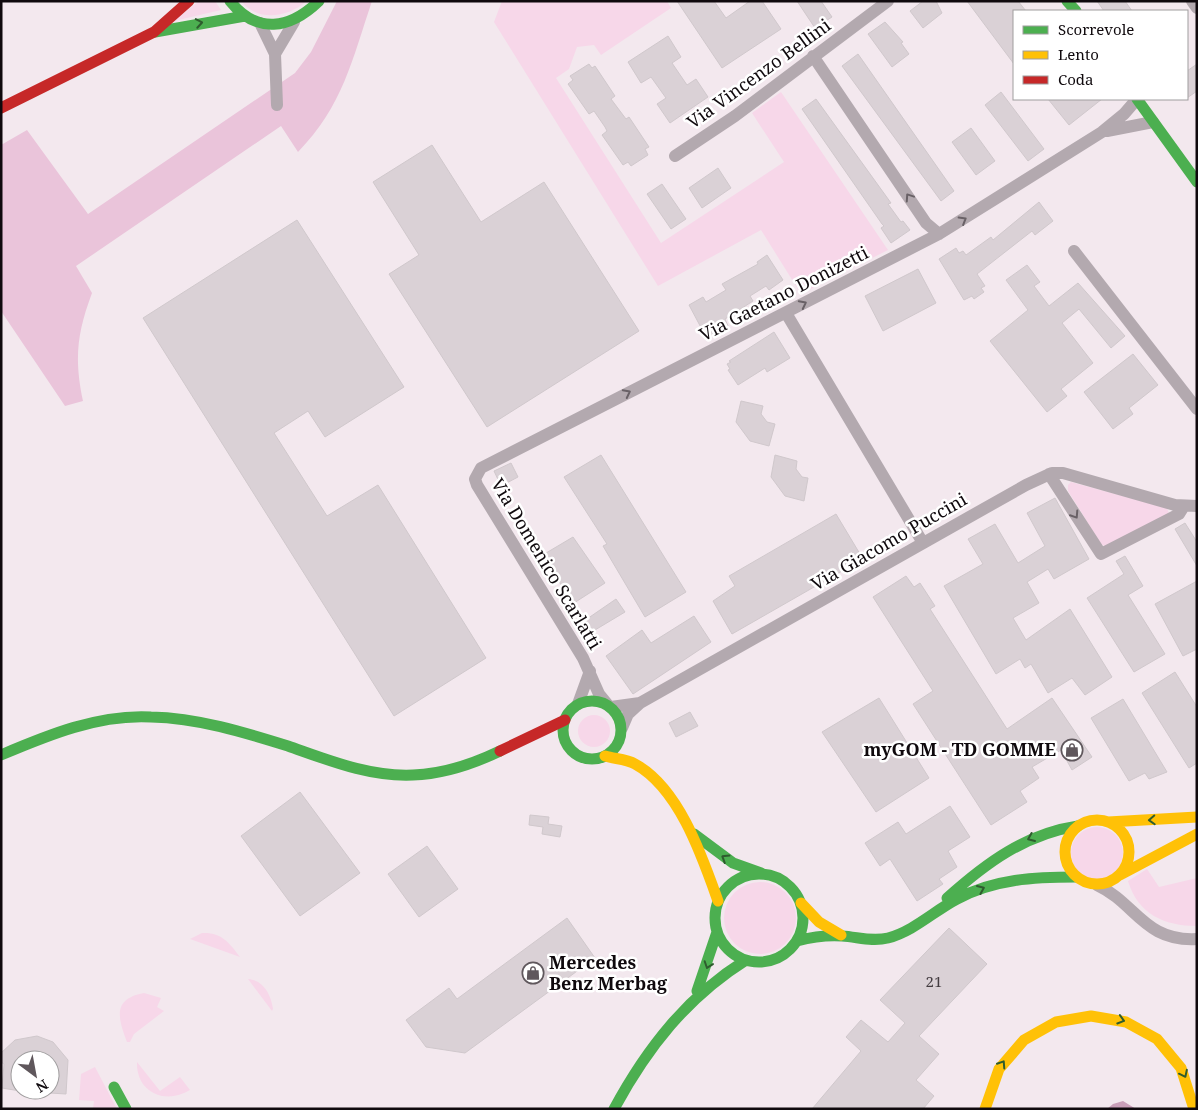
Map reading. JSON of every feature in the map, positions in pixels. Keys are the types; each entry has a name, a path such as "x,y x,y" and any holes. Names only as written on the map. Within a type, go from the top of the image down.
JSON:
{"main road":[{"path":"1,108 154,32 190,1"},
{"path":"230,1 244,16 260,23 277,25 294,22 309,13 319,1"},
{"path":"154,32 244,16"},
{"path":"1138,100 1197,182"},
{"path":"1,755 75,728 128,717 166,718 247,733 342,764 410,775 434,773 460,767 529,738 565,720 578,704 595,700 610,706 620,720 622,731 635,764"},
{"path":"565,720 563,729 569,747"},
{"path":"529,738 552,740 569,747 584,758 594,759 605,756 619,743 622,731"},
{"path":"605,756 635,764 658,784 692,832 718,901"},
{"path":"923,921 959,886 998,856 1031,838 1062,827 1078,826 1098,820 1108,822 1197,817"},
{"path":"1108,822 1118,828 1128,846 1129,856 1126,866 1119,875"},
{"path":"1076,877 1066,862 1065,852 1071,833 1078,826"},
{"path":"692,832 733,863 776,877 787,883 801,903 819,922 843,936"},
{"path":"797,941 819,936 843,936 865,941 887,938 909,930 957,899 986,886 1027,877 1076,877 1097,884 1113,880 1119,875 1197,834"},
{"path":"764,874 750,875 736,880 726,889 718,901 715,922 717,932 728,950 746,960 756,962 777,958 788,951 797,941 803,923 801,903"},
{"path":"695,996 708,964 717,932"},
{"path":"614,1109 625,1087 659,1039 695,996 720,975 746,960"},
{"path":"985,1109 995,1075 1012,1049 1030,1034 1061,1019 1100,1016 1127,1022 1152,1036 1175,1058 1191,1091 1194,1109"},
{"path":"114,1087 126,1109"}],"street":[{"name":"Via Vincenzo Bellini","path":"675,156 735,116 888,1"},
{"path":"1192,1 1197,8"},
{"path":"275,54 294,22"},
{"path":"260,23 275,54 277,105"},
{"path":"813,56 926,223 939,234"},
{"name":"Via Gaetano Donizetti","path":"476,475 485,465 939,234 1102,132 1124,114 1136,100"},
{"name":"Via Gaetano Donizetti","path":"1102,132 1153,122"},
{"path":"1074,251 1197,409"},
{"path":"786,313 923,543"},
{"path":"1049,474 1101,554 1179,514 1189,506"},
{"name":"Via Giacomo Puccini","path":"610,706 640,704 923,543 1049,474 1074,474 1189,506"},
{"name":"Via Domenico Scarlatti","path":"476,475 477,485 590,671 598,694 610,706"},
{"name":"Via Domenico Scarlatti","path":"578,704 590,671"},
{"path":"622,731 628,714 640,704"},
{"path":"1119,875 1118,885 1124,903"},
{"path":"1097,884 1110,891 1124,903 1138,920 1152,929 1168,936 1197,939"}],"shaded area":[{"path":"199,1 215,1 221,10 174,21"},
{"path":"241,1 307,1 283,14 265,15 256,13"},
{"path":"337,1 372,1 352,63 336,100 313,135 298,152 281,126 76,266 92,293 83,321 78,346 78,372 83,401 65,406 1,311 1,145 27,130 88,214 295,73 311,52"},
{"path":"502,1 667,1 671,8 601,55 594,45 577,47 569,69 556,78 661,243 784,162 752,113 781,92 888,250 801,294 761,230 658,286 494,22"},
{"path":"1071,482 1167,508 1169,514 1106,547 1101,544 1068,491 1068,485"},
{"path":"594,715 606,719 610,731 606,743 594,747 582,743 578,731 582,719"},
{"path":"1097,827 1107,829 1115,835 1121,843 1123,853 1121,863 1115,871 1107,877 1097,879 1087,877 1079,871 1073,863 1071,853 1073,843 1079,835 1087,829"},
{"path":"1147,869 1159,887 1197,878 1197,926 1174,924 1163,920 1154,916 1138,902 1128,881"},
{"path":"760,882 780,888 790,898 796,918 790,938 780,948 760,954 740,948 730,938 724,918 730,898 740,888"},
{"path":"202,933 214,934 224,939 240,957 190,939"},
{"path":"248,979 258,982 266,989 272,1004 272,1011"},
{"path":"144,993 161,998 157,1007 164,1011 134,1034 130,1042 127,1042 120,1018 122,1005 134,996"},
{"path":"137,1062 160,1091 180,1077 190,1090 171,1096 162,1096 154,1093 141,1082"},
{"path":"95,1067 117,1109 93,1109 94,1101 79,1100 81,1074"},
{"path":"1123,1101 1136,1109 1107,1109 1113,1104"}],"building":[{"path":"677,1 714,1 726,18 750,1 762,1 781,29 722,68"},
{"path":"797,1 821,1 832,17 815,28"},
{"path":"923,1 936,1 942,13 923,28 910,11"},
{"path":"967,1 1018,1 1025,10 1013,10 1013,63"},
{"path":"1097,1 1125,1 1131,10 1103,10"},
{"path":"885,22 903,42 901,43 909,54 892,67 868,34"},
{"path":"668,36 681,57 672,63 687,85 696,79 708,97 670,123 657,104 666,98 651,77 641,83 628,62"},
{"path":"858,54 954,191 941,201 842,66"},
{"path":"589,64 592,68 595,66 615,96 611,99 626,119 629,117 649,147 645,149 648,155 631,166 628,162 623,165 602,135 607,131 605,127 594,111 589,114 568,84 573,80 570,76"},
{"path":"1197,64 1197,91 1188,97 1188,70"},
{"path":"1001,92 1044,149 1028,161 985,105"},
{"path":"816,99 891,203 888,204 901,222 903,221 910,230 891,243 881,228 884,226 802,109"},
{"path":"1049,100 1101,100 1069,125"},
{"path":"971,128 995,161 976,175 952,142"},
{"path":"432,145 481,222 544,182 639,331 487,427 389,274 419,255 373,182"},
{"path":"718,168 731,188 702,208 689,188"},
{"path":"662,184 686,219 671,229 647,194"},
{"path":"1039,202 1053,221 1035,235 1032,231 977,274 985,286 981,288 984,292 974,299 972,296 964,300 939,259 956,248 959,253 963,251 966,255 991,237 993,240"},
{"path":"297,220 404,387 325,437 308,411 274,433 327,516 378,485 486,658 394,716 143,318"},
{"path":"767,255 783,280 769,290 766,286 750,296 753,301 725,319 728,326 706,337 689,305 703,297 706,302 726,290 722,284 758,264 757,262"},
{"path":"1027,265 1040,282 1034,286 1049,306 1078,283 1125,336 1111,348 1079,309 1062,323 1093,363 1061,389 1067,396 1047,412 990,341 1028,310 1006,280"},
{"path":"918,269 936,303 883,331 865,296"},
{"path":"774,332 790,358 767,372 765,368 738,385 728,370 730,369 727,364 731,362 729,361"},
{"path":"1133,354 1158,385 1129,408 1133,414 1113,429 1084,392"},
{"path":"741,401 763,406 761,414 767,422 775,424 769,446 750,441 736,422"},
{"path":"601,455 686,592 645,617 603,546 607,544 564,477"},
{"path":"775,455 797,461 796,469 802,477 808,478 804,501 785,496 771,477"},
{"path":"511,463 518,477 501,486 494,471"},
{"path":"1055,498 1089,559 1054,579 1048,569 1027,582 1039,603 1013,618 1026,640 1070,609 1112,677 1085,695 1072,678 1048,693 1031,664 1025,668 1020,659 996,674 944,586 983,564 968,539 995,524 1018,563 1045,546 1027,513"},
{"path":"836,514 863,559 732,634 713,601 735,586 729,576"},
{"path":"1185,523 1197,542 1197,566 1175,529"},
{"path":"573,537 605,583 574,603 541,556"},
{"path":"1125,556 1143,586 1128,595 1165,654 1134,672 1087,598 1124,574 1116,561"},
{"path":"906,576 914,587 920,583 935,606 930,609 1007,729 1052,698 1092,757 1072,770 1061,750 1032,767 1039,778 1020,791 1027,802 991,825 913,704 933,691 873,597"},
{"path":"1197,581 1197,649 1183,656 1155,604"},
{"path":"616,599 625,612 590,633 584,621"},
{"path":"694,616 711,642 633,694 606,656 642,630 651,643"},
{"path":"1175,672 1197,707 1197,763 1189,768 1142,693"},
{"path":"879,698 929,778 876,812 822,732"},
{"path":"1123,699 1167,772 1149,779 1145,773 1129,781 1091,718"},
{"path":"690,712 698,726 676,737 669,723"},
{"path":"300,792 360,873 300,916 241,836"},
{"path":"950,806 970,837 948,851 957,867 939,879 943,884 917,901 890,859 880,866 865,843 898,822 906,834"},
{"path":"530,815 549,817 548,824 562,826 560,837 542,834 543,827 529,825"},
{"path":"427,846 458,889 419,917 388,874"},
{"name":"Mercedes Benz Merbag","path":"567,918 595,958 465,1053 426,1047 406,1020 449,988 457,999"},
{"path":"949,928 987,964 919,1036 939,1054 916,1080 934,1096 923,1109 812,1109 861,1051 846,1037 861,1020 888,1042 905,1023 880,1000"},
{"path":"37,1036 53,1042 60,1050 10,1050 10,1089 2,1088 4,1064 1,1062 1,1053 15,1040"},
{"path":"60,1050 68,1060 66,1094 60,1094"}],"traffic: fast":[{"path":"230,1 240,12 251,19 262,23 274,24 297,18 319,1"},
{"path":"1067,1 1075,10"},
{"path":"155,32 245,16"},
{"path":"1138,100 1197,182"},
{"path":"586,701 598,701 613,709 621,724 621,730 621,736 613,751 598,759 586,759 571,751 563,736 563,724 571,709 586,701"},
{"path":"1,755 74,727 93,722 132,717 169,718 203,723 288,746 349,766 397,775 424,774 447,770 469,764 500,751"},
{"path":"947,898 976,873 1007,852 1041,836 1078,826"},
{"path":"694,834 733,863 761,873"},
{"path":"759,874 776,877 784,881 796,893 800,901 803,918 800,935 796,943 784,955 776,959 759,962 742,959 734,955 722,943 718,935 715,918 718,901 722,893 734,881 742,877 759,874"},
{"path":"797,941 831,936 871,939 888,938 907,931 948,904 985,887 1030,879 1076,877"},
{"path":"697,991 717,932"},
{"path":"614,1109 640,1065 670,1026 705,990 746,960"},
{"path":"114,1087 126,1109"}],"traffic: slow":[{"path":"605,756 635,764 651,775 664,789 687,825 718,901"},
{"path":"1108,822 1197,817"},
{"path":"1097,820 1109,822 1120,829 1127,840 1129,852 1127,864 1120,875 1109,882 1097,884 1085,882 1074,875 1067,864 1065,852 1067,840 1074,829 1085,822 1097,820"},
{"path":"1120,875 1197,834"},
{"path":"801,903 819,922 841,935"},
{"path":"985,1109 999,1069 1024,1040 1056,1022 1091,1016 1126,1022 1157,1039 1181,1068 1194,1109"}],"traffic: jam":[{"path":"1,108 154,32 189,1"},
{"path":"500,751 565,720"}],"place":[{"name":"myGOM - TD GOMME","path":"1072,750"},
{"name":"Mercedes Benz Merbag","path":"533,973"}]}
